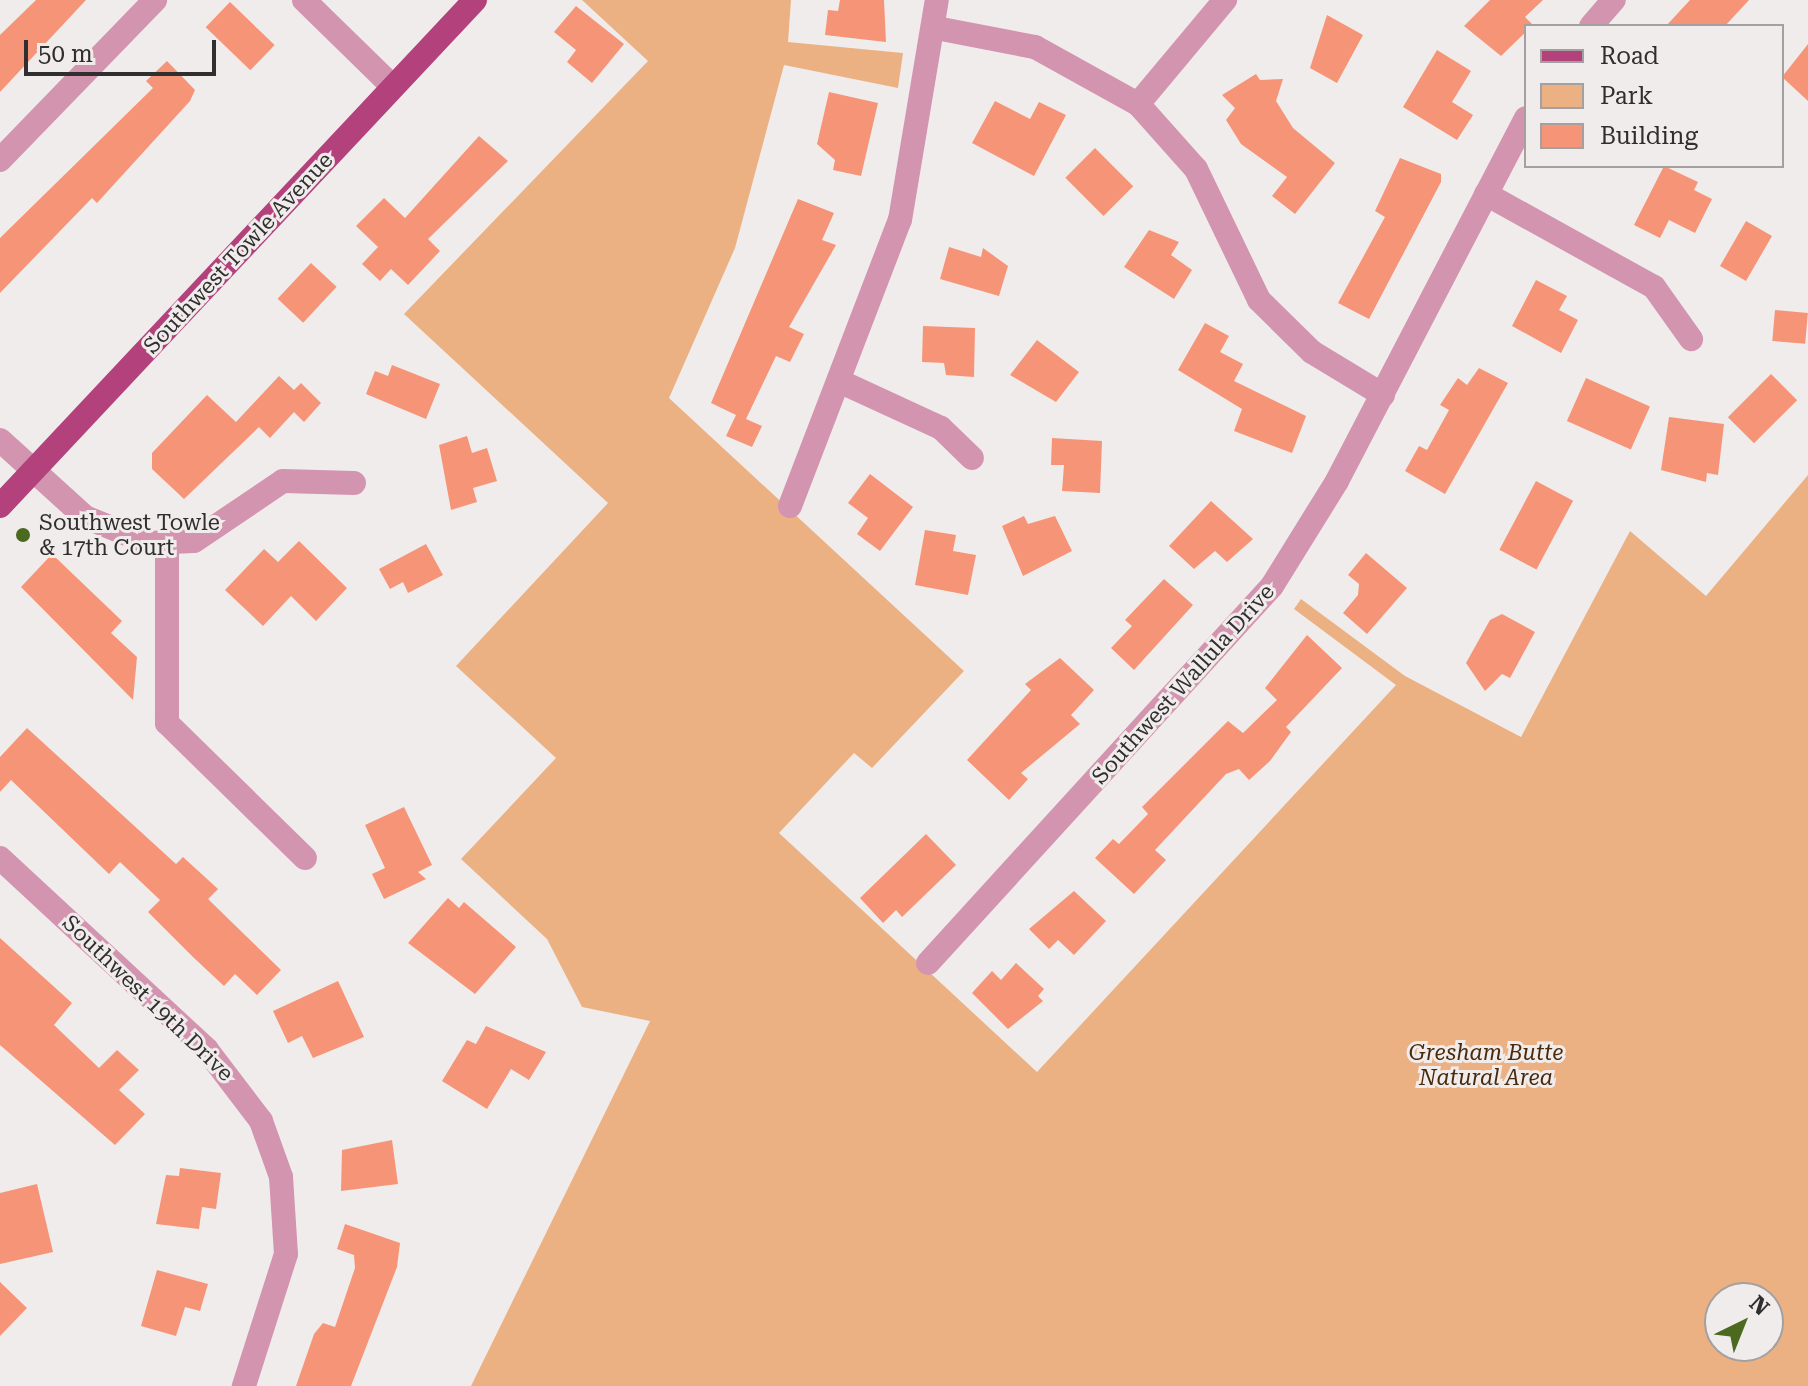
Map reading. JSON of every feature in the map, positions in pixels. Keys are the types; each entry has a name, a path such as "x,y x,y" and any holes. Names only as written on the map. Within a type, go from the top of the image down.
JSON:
{"main road":[{"name":"Southwest Towle Avenue","path":"0,506 475,0"}],"street":[{"path":"0,160 155,0"},
{"path":"304,0 393,87"},
{"path":"790,506 900,220 936,28 937,0"},
{"path":"1138,104 1225,0"},
{"path":"1593,24 1614,0"},
{"path":"936,28 1035,47 1138,104 1196,169 1259,300 1312,352 1383,395"},
{"name":"Southwest Wallula Drive","path":"928,963 1252,612 1383,395 1524,122"},
{"path":"1486,194 1654,287 1691,339"},
{"path":"839,381 941,428 972,458"},
{"path":"0,440 108,532 167,544 220,529 283,481 354,483"},
{"path":"167,544 162,695 167,723 305,858"},
{"name":"Southwest 19th Drive","path":"0,858 207,1050 261,1121 281,1177 286,1254 244,1386"}],"green space":[{"name":"Gresham Butte Natural Area","path":"582,0 791,0 788,42 903,53 898,88 784,65 735,248 669,398 964,671 872,768 854,753 779,833 1037,1072 1396,685 1294,609 1301,599 1405,676 1521,737 1630,531 1706,596 1808,475 1808,1386 471,1386 650,1021 582,1007 547,939 461,859 556,758 456,666 608,503 404,314 648,61"}],"building":[{"path":"36,0 86,0 0,92 0,35"},
{"path":"840,0 884,0 886,42 825,35 828,10 838,11"},
{"path":"1490,0 1543,0 1525,17 1532,24 1524,24 1524,34 1501,56 1464,26"},
{"path":"1690,0 1749,0 1727,24 1668,24"},
{"path":"230,2 275,45 250,70 206,27"},
{"path":"576,6 624,44 592,83 567,62 576,50 554,32"},
{"path":"1327,15 1363,35 1337,83 1310,68"},
{"path":"1808,44 1808,101 1784,79 1784,74"},
{"path":"1437,50 1471,71 1452,102 1473,115 1457,140 1403,107"},
{"path":"167,61 195,90 190,101 97,203 92,198 0,293 0,238 153,88 146,81"},
{"path":"1256,74 1260,80 1283,79 1276,101 1293,128 1335,163 1295,214 1272,196 1287,177 1241,144 1226,120 1235,108 1222,95"},
{"path":"829,92 878,103 861,176 833,170 835,160 817,144"},
{"path":"995,101 1030,119 1039,102 1066,115 1034,176 972,143"},
{"path":"479,136 508,161 428,239 440,251 408,285 391,269 380,281 362,264 378,247 356,226 384,198 405,218"},
{"path":"1095,148 1133,186 1103,216 1065,178"},
{"path":"1400,158 1441,174 1441,182 1369,319 1338,303 1385,217 1375,211"},
{"path":"1663,168 1698,182 1694,190 1712,199 1695,233 1669,220 1660,238 1634,225"},
{"path":"798,199 834,213 822,240 836,245 789,327 804,334 790,362 776,356 746,419 762,426 752,447 726,436 736,415 711,403"},
{"path":"1746,221 1772,236 1746,281 1720,266"},
{"path":"1149,230 1179,242 1171,255 1192,270 1174,299 1124,267"},
{"path":"949,247 981,257 983,248 1008,266 999,296 940,279"},
{"path":"311,263 337,287 303,323 278,299"},
{"path":"1536,280 1567,296 1559,310 1578,320 1561,353 1512,326"},
{"path":"1775,310 1808,313 1805,344 1772,341"},
{"path":"1205,323 1229,336 1220,352 1243,364 1234,381 1306,416 1292,453 1234,431 1242,409 1178,370"},
{"path":"923,326 975,328 974,377 946,375 944,363 922,362"},
{"path":"1037,340 1079,372 1056,402 1010,375"},
{"path":"392,365 440,384 426,419 366,394 375,371 388,376"},
{"path":"1479,368 1508,383 1445,494 1405,471 1419,446 1427,450 1449,410 1440,405 1458,378 1467,385"},
{"path":"1771,374 1797,400 1754,443 1728,417"},
{"path":"279,376 294,390 301,383 321,403 304,422 294,412 270,438 259,427 184,499 152,469 152,453 207,395 236,422"},
{"path":"1586,378 1650,406 1631,449 1567,421"},
{"path":"1669,417 1724,424 1718,475 1707,473 1706,482 1661,470"},
{"path":"467,436 472,453 487,448 497,481 473,488 477,502 451,510 439,445"},
{"path":"1052,438 1102,441 1100,493 1062,491 1064,465 1051,465"},
{"path":"870,474 913,507 880,551 857,534 868,518 848,503"},
{"path":"1536,481 1573,501 1536,570 1499,550"},
{"path":"1211,501 1253,539 1227,562 1215,551 1194,569 1169,546"},
{"path":"1024,516 1028,524 1055,516 1072,551 1023,576 1002,526"},
{"path":"925,530 956,535 953,551 976,555 968,595 915,585"},
{"path":"299,541 347,588 316,621 291,596 263,626 225,590 264,549 278,562"},
{"path":"426,544 443,575 408,593 403,582 390,589 379,569"},
{"path":"1366,553 1407,588 1367,634 1343,613 1358,595 1359,584 1348,575"},
{"path":"52,554 122,621 111,633 137,657 133,700 21,587"},
{"path":"1164,579 1193,605 1134,670 1111,648 1132,626 1125,620"},
{"path":"1502,614 1535,632 1510,678 1502,674 1485,691 1466,663 1490,620"},
{"path":"1307,635 1342,668 1286,727 1291,732 1270,761 1249,780 1239,769 1226,774 1155,850 1166,860 1134,894 1095,858 1113,839 1119,844 1148,814 1142,807 1228,721 1243,733 1277,700 1265,688"},
{"path":"1060,658 1094,690 1071,715 1080,724 1021,773 1028,779 1009,800 967,760 1031,690 1025,684"},
{"path":"27,728 176,864 183,857 218,889 208,899 281,970 257,995 235,974 224,986 193,957 148,912 160,900 120,862 109,874 11,780 0,792 0,757"},
{"path":"404,807 432,865 418,872 426,879 384,899 372,874 385,868 365,825"},
{"path":"926,834 956,865 902,917 896,910 883,923 860,898"},
{"path":"1074,891 1106,921 1074,955 1058,940 1049,949 1029,929"},
{"path":"448,898 459,908 464,902 516,947 475,994 408,943"},
{"path":"0,938 72,1003 54,1025 99,1068 117,1050 139,1070 119,1090 145,1114 115,1145 0,1045"},
{"path":"1016,963 1044,989 1038,996 1043,1001 1008,1029 972,993 992,971 1001,980"},
{"path":"338,981 364,1037 313,1058 302,1036 288,1043 273,1011"},
{"path":"486,1026 546,1052 529,1080 511,1069 487,1109 442,1081 467,1040 476,1044"},
{"path":"392,1140 398,1184 341,1191 342,1150"},
{"path":"180,1168 221,1173 216,1209 202,1207 199,1229 156,1224 166,1175 179,1176"},
{"path":"37,1184 53,1252 0,1264 0,1193"},
{"path":"345,1224 400,1243 397,1267 351,1386 296,1386 314,1334 323,1323 335,1327 355,1268 354,1255 337,1249"},
{"path":"157,1270 208,1284 200,1311 185,1307 176,1336 141,1326"},
{"path":"0,1282 27,1308 0,1336"}],"place":[{"name":"Southwest Towle & 17th Court","path":"23,535"}]}
